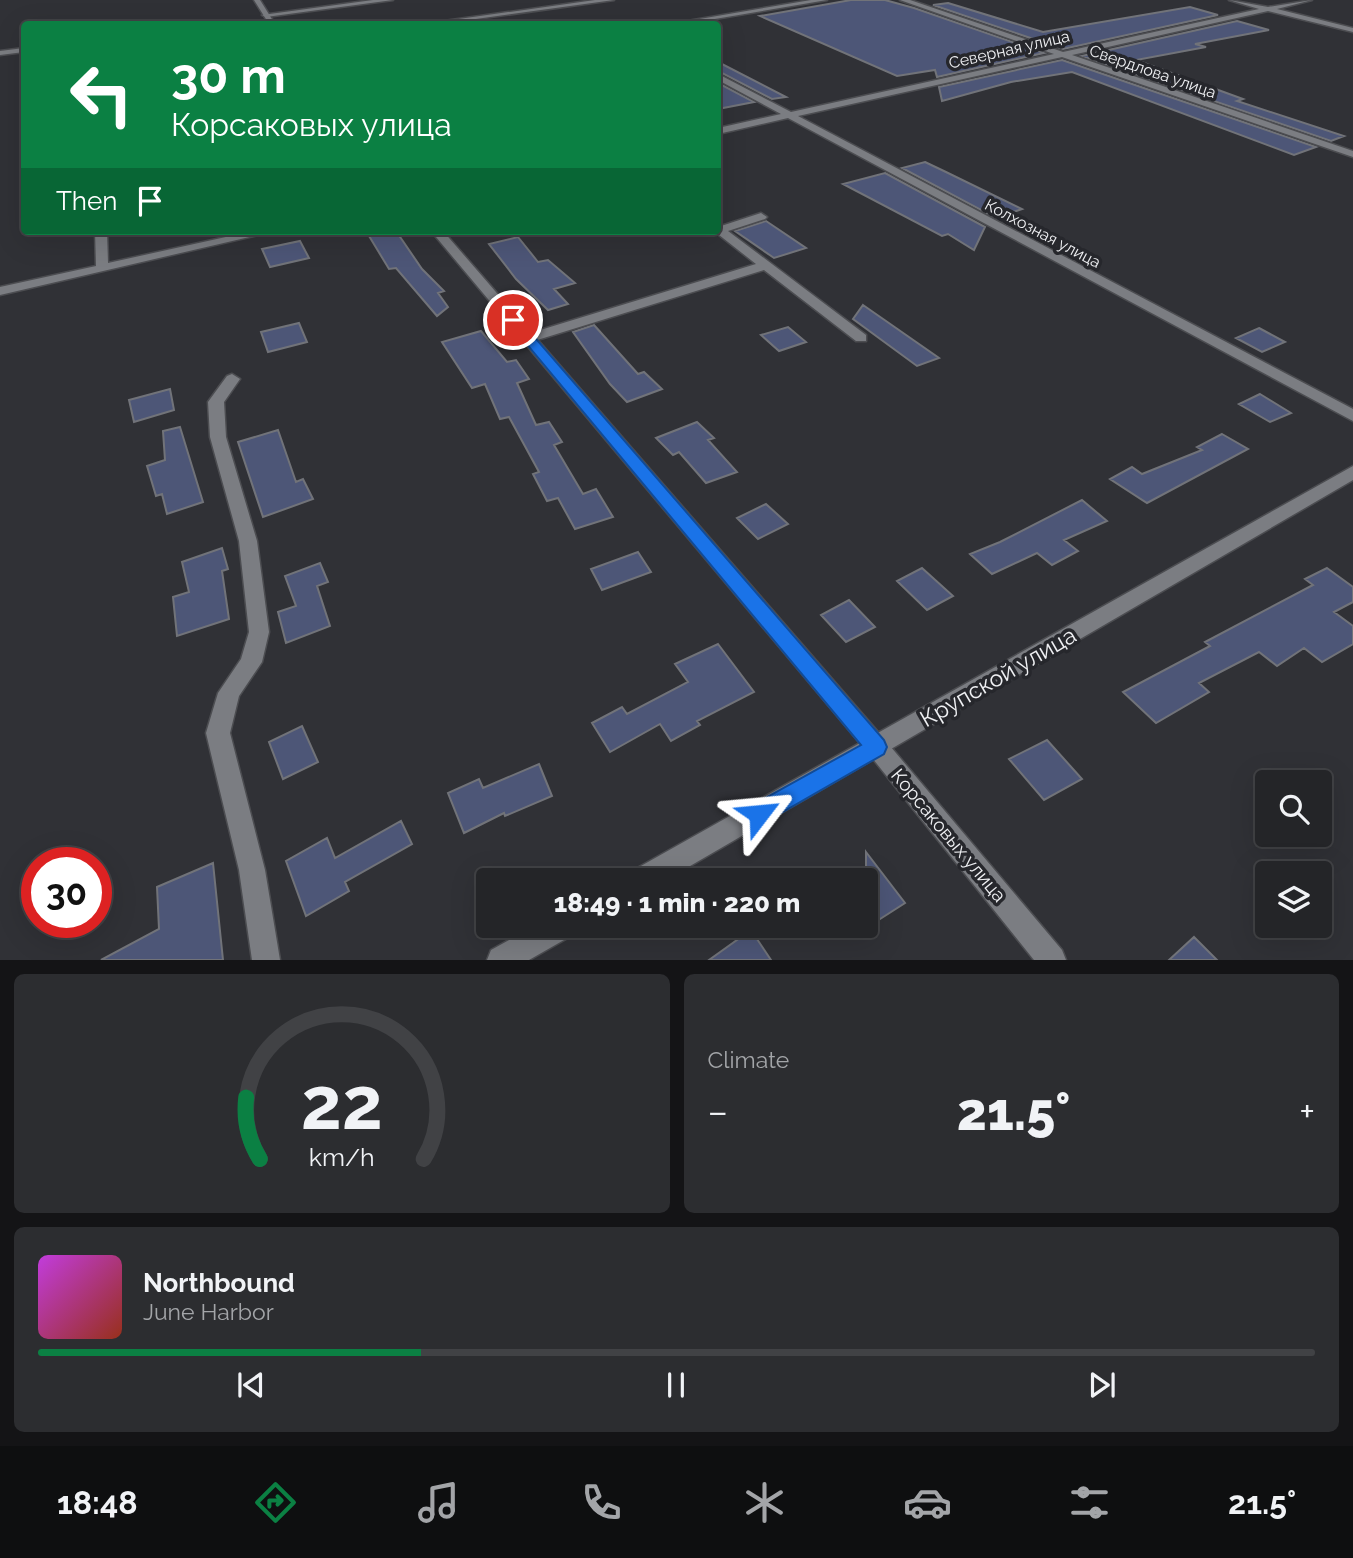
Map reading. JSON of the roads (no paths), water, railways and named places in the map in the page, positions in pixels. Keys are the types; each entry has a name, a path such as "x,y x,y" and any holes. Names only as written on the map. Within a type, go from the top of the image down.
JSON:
{"street":[{"path":"257,0 270,21"},
{"path":"266,15 390,0"},
{"path":"450,21 611,0"},
{"path":"693,21 824,0"},
{"name":"Свердлова улица","path":"904,0 1353,154"},
{"path":"1232,0 1353,30"},
{"name":"Северная улица","path":"721,130 1309,0"},
{"path":"0,53 21,50"},
{"name":"Колхозная улица","path":"721,79 1353,416"},
{"path":"721,229 761,217"},
{"path":"721,232 764,267 861,338"},
{"path":"101,235 103,268"},
{"path":"0,291 251,235"},
{"name":"Корсаковых улица","path":"440,235 877,747 1052,960"},
{"path":"528,338 764,267"},
{"path":"232,379 216,402 218,437 248,541 259,632 251,662 229,693 218,733 252,870 266,960"},
{"name":"Крупской улица","path":"662,868 1353,472"},
{"path":"501,960 540,938"}]}
